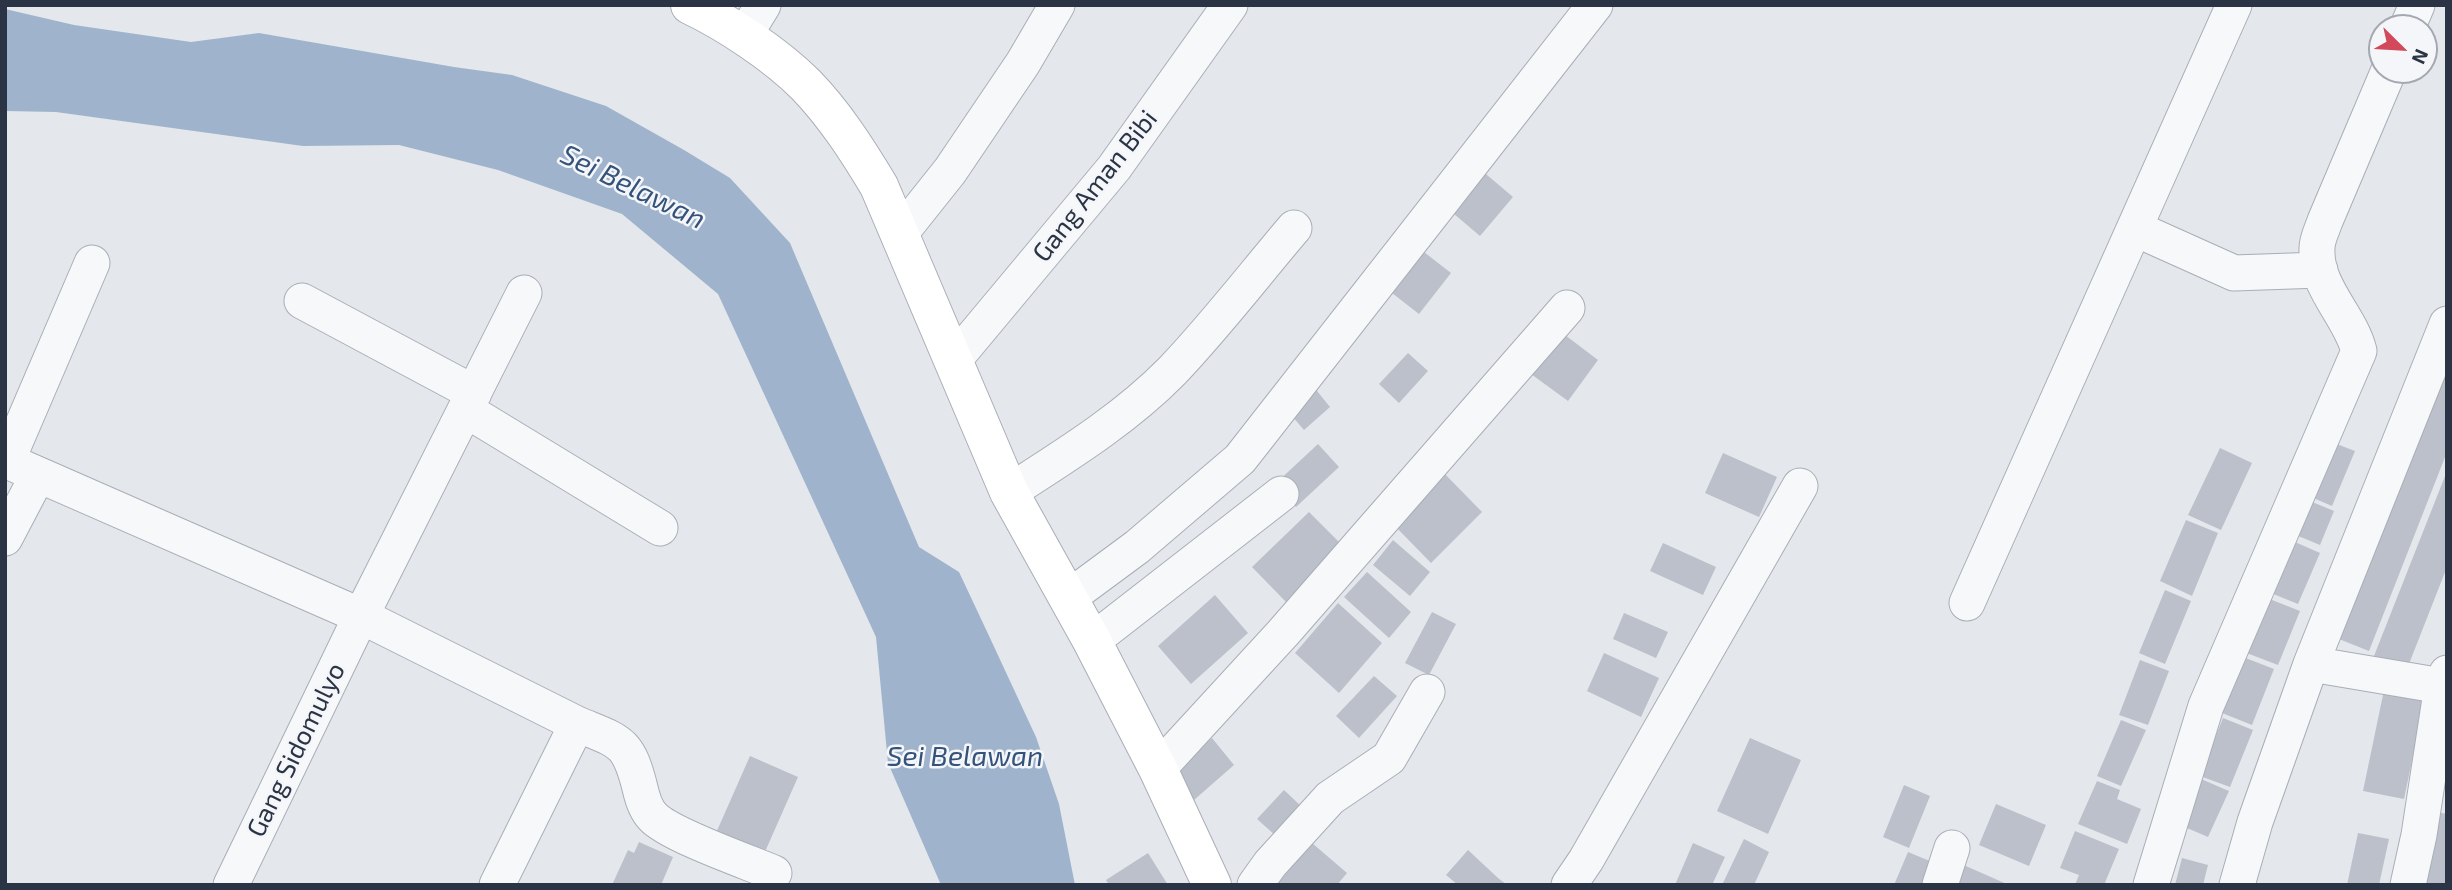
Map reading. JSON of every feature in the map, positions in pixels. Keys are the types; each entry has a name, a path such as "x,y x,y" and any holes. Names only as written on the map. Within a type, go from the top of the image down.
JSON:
{"street":[{"path":"690,5 754,21 856,147 879,186 1009,492 1092,640 1158,769 1212,885"},
{"path":"899,235 950,171 1023,63 1057,5"},
{"name":"Gang Aman Bibi","path":"953,361 1114,168 1230,5"},
{"path":"1068,598 1137,547 1240,459 1595,5"},
{"path":"1967,603 2234,5"},
{"path":"2151,885 2206,706 2359,351 2355,337 2322,280 2317,246 2383,84"},
{"path":"1009,492 1112,422 1171,372 1294,228"},
{"path":"2136,229 2234,273 2320,270"},
{"path":"5,538 17,465 92,262"},
{"name":"Gang Sidomulyo","path":"231,885 361,615 524,293"},
{"path":"302,301 470,401 660,528"},
{"path":"1158,769 1283,633 1567,308"},
{"path":"2237,885 2255,822 2311,664 2447,324"},
{"path":"17,465 361,615 613,740 628,752 635,764 646,805 653,817 676,831 774,873"},
{"path":"1569,885 1587,860 1800,486"},
{"path":"1092,640 1280,495"},
{"path":"2311,664 2444,680 2419,835 2408,885"},
{"path":"1255,885 1270,864 1330,798 1389,758 1427,692"},
{"path":"497,885 577,724"},
{"path":"1940,885 1952,848"}],"water":[{"name":"Sei Belawan","path":"5,9 74,25 191,42 259,33 512,75 606,106 730,178 790,243 919,547 959,572 1036,737 1059,804 1075,885 941,885 888,763 876,637 718,294 622,214 498,170 399,145 303,146 56,112 5,111"}],"building":[{"path":"1480,169 1513,197 1480,236 1447,208"},
{"path":"1424,252 1451,273 1419,314 1392,293"},
{"path":"1561,332 1598,360 1568,401 1531,374"},
{"path":"1408,353 1428,371 1399,403 1379,384"},
{"path":"2447,356 2447,452 2369,651 2339,639"},
{"path":"1313,386 1330,407 1304,430 1286,409"},
{"path":"2326,440 2355,451 2332,506 2304,494"},
{"path":"1318,444 1339,467 1296,507 1275,484"},
{"path":"2220,448 2252,463 2221,530 2188,515"},
{"path":"1723,453 1777,477 1759,517 1705,493"},
{"path":"2447,471 2447,567 2407,669 2374,656"},
{"path":"1443,472 1482,512 1431,563 1392,523"},
{"path":"2305,499 2334,511 2320,545 2291,533"},
{"path":"1309,512 1343,546 1286,602 1252,567"},
{"path":"2186,520 2218,533 2192,596 2160,581"},
{"path":"2288,539 2320,553 2298,604 2266,591"},
{"path":"1393,540 1430,572 1410,596 1373,565"},
{"path":"1663,543 1716,567 1703,595 1650,571"},
{"path":"1367,572 1411,612 1389,638 1344,597"},
{"path":"2165,590 2191,601 2165,664 2139,653"},
{"path":"1215,595 1248,633 1191,684 1158,646"},
{"path":"2267,598 2300,611 2278,665 2244,652"},
{"path":"1338,603 1382,643 1339,693 1295,653"},
{"path":"1432,612 1456,624 1429,675 1405,663"},
{"path":"1624,613 1668,632 1656,658 1613,639"},
{"path":"1604,653 1659,678 1641,717 1587,691"},
{"path":"2243,657 2274,669 2252,725 2222,713"},
{"path":"2140,660 2169,671 2148,725 2119,715"},
{"path":"1374,676 1397,696 1359,738 1336,716"},
{"path":"2384,690 2425,698 2404,799 2363,791"},
{"path":"2223,718 2253,730 2230,787 2200,776"},
{"path":"2121,720 2146,730 2121,786 2097,776"},
{"path":"1212,738 1234,765 1194,800 1171,774"},
{"path":"1750,738 1801,760 1768,834 1717,811"},
{"path":"750,756 798,777 764,854 716,833"},
{"path":"2201,779 2229,791 2208,837 2180,825"},
{"path":"2097,781 2120,790 2117,799 2141,809 2127,844 2078,824"},
{"path":"1904,785 1930,796 1909,848 1883,837"},
{"path":"1284,790 1303,808 1276,836 1257,819"},
{"path":"1996,804 2046,825 2029,866 1979,845"},
{"path":"2437,812 2447,814 2447,885 2423,885"},
{"path":"2075,831 2119,849 2104,885 2075,885 2079,875 2060,868"},
{"path":"2358,833 2389,839 2379,885 2347,885"},
{"path":"1744,839 1769,852 1754,885 1722,885"},
{"path":"639,842 673,857 661,885 612,885 628,850 634,853"},
{"path":"1312,843 1347,873 1337,885 1276,885"},
{"path":"1693,843 1725,857 1712,885 1675,885"},
{"path":"1468,850 1507,885 1458,885 1446,875"},
{"path":"1908,852 1937,864 1928,885 1894,885"},
{"path":"1148,853 1168,885 1109,885 1106,880"},
{"path":"2182,858 2208,865 2203,885 2175,885"},
{"path":"1959,863 2009,885 1951,885"}]}
